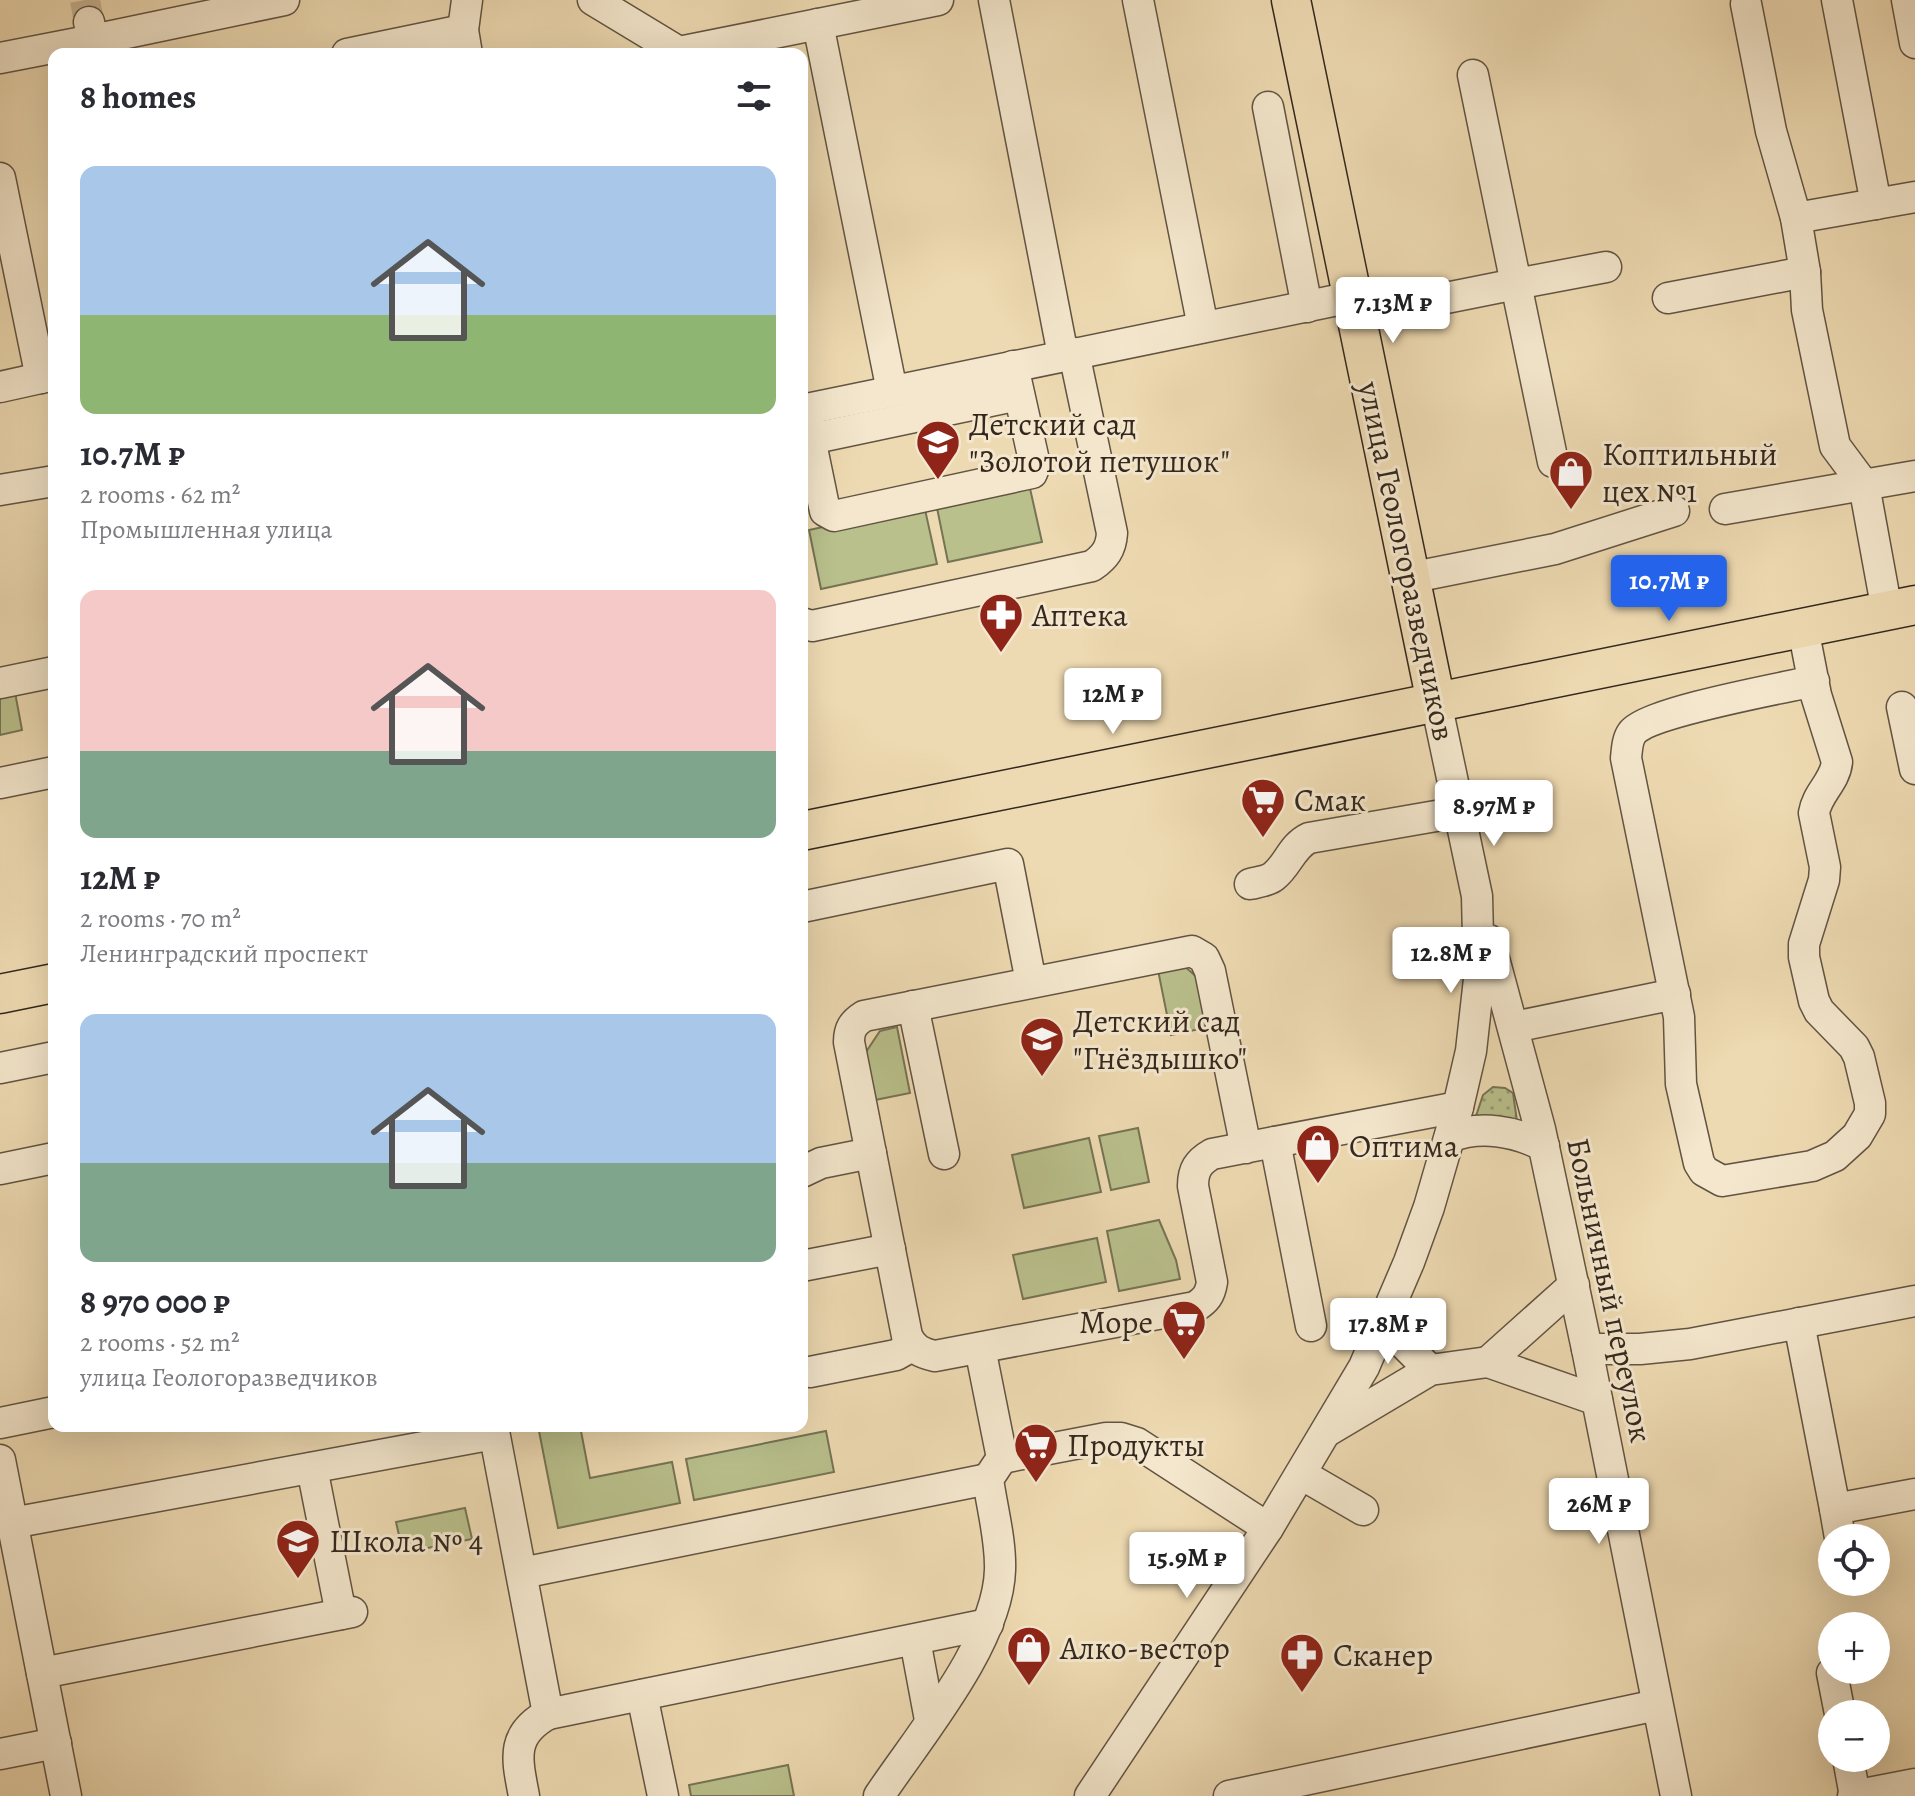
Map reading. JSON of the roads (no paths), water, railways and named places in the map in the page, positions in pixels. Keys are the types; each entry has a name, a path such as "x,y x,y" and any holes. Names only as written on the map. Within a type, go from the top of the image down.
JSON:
{"main road":[{"name":"улица Геологоразведчиков","path":"1291,0 1436,702"},
{"path":"808,830 1901,608"},
{"path":"0,994 48,984"}],"street":[{"path":"0,58 284,0"},
{"path":"406,48 465,42 467,0"},
{"path":"593,0 671,48"},
{"path":"703,48 938,0"},
{"path":"808,625 1092,566 1104,557 1111,545 1112,533 1069,354 994,0"},
{"path":"1138,0 1203,327"},
{"path":"1837,0 1876,204"},
{"path":"1907,0 1915,43"},
{"path":"1750,1 1771,131 1796,218 1805,272 1807,310 1835,446 1864,485 1901,608"},
{"path":"818,24 892,391"},
{"path":"1473,75 1553,462"},
{"path":"1268,107 1307,307"},
{"path":"0,178 48,377 0,387"},
{"path":"1796,218 1915,197"},
{"path":"810,439 1016,380 1069,354 1307,307 1354,307 1516,284 1606,267"},
{"path":"1668,298 1805,272"},
{"path":"808,408 892,391 1016,380"},
{"path":"808,430 825,511 830,516 1029,475 1035,465 1016,380"},
{"path":"1725,509 1915,476"},
{"path":"0,490 48,482"},
{"path":"1409,578 1555,549 1674,511"},
{"path":"1803,628 1837,762 1836,771 1815,805 1825,867 1824,880 1807,932 1804,957 1819,1011 1854,1047 1859,1057 1870,1103 1867,1123 1835,1156 1812,1166 1732,1181 1713,1178 1699,1163 1681,1084 1679,1017 1626,758 1628,744 1633,732 1644,724 1746,695 1814,681"},
{"path":"0,683 48,673"},
{"name":"улица Геологоразведчиков","path":"1090,1796 1268,1528 1364,1367 1409,1262 1450,1137 1477,1012 1480,943 1477,896 1436,702"},
{"path":"1902,707 1915,769"},
{"path":"0,783 48,773"},
{"path":"1250,884 1277,874 1296,847 1309,838 1459,812"},
{"path":"808,906 1008,864 1031,982"},
{"name":"Больничный переулок","path":"1477,896 1544,1146 1676,1796"},
{"path":"1311,1326 1261,1145 1204,958 1192,951 1180,952 864,1016 855,1022 849,1032 849,1042 907,1336 912,1346 921,1353 935,1356 1195,1307 1211,1292 1212,1282 1193,1174 1201,1161 1212,1154 1261,1145 1458,1107"},
{"path":"1514,1027 1675,994"},
{"path":"913,1006 944,1154"},
{"path":"0,1068 48,1058"},
{"path":"1450,1137 1472,1130 1494,1131 1530,1138 1544,1146"},
{"path":"808,1169 821,1163 871,1153"},
{"path":"0,1169 48,1159"},
{"path":"808,1265 890,1249"},
{"path":"1488,1362 1574,1285"},
{"path":"1587,1349 1640,1349 1690,1344 1915,1301"},
{"path":"1383,1323 1430,1370"},
{"path":"1799,1323 1838,1524 1915,1494"},
{"path":"810,1372 896,1355 912,1346"},
{"path":"879,1796 974,1655 988,1624 999,1586 995,1468 980,1348"},
{"path":"1327,1431 1430,1370 1488,1362 1597,1400"},
{"path":"0,1423 48,1413"},
{"path":"12,1523 312,1468 484,1432"},
{"path":"494,1432 548,1714"},
{"path":"522,1573 995,1468 1106,1438 1137,1443 1268,1528"},
{"path":"0,1460 66,1796"},
{"path":"42,1673 347,1613 312,1468"},
{"path":"1301,1474 1363,1510"},
{"path":"524,1796 517,1760 518,1746 534,1721 548,1714 988,1624"},
{"path":"915,1640 930,1720"},
{"path":"642,1695 663,1796"},
{"path":"1236,1795 1657,1705"},
{"path":"0,1754 56,1743"},
{"path":"1850,1772 1854,1796 1915,1784"}],"tunnel":[{"path":"85,0 89,22"}],"place":[{"name":"Детский сад \"Золотой петушок\"","path":"938,481"},
{"name":"Коптильный цех №1","path":"1571,511"},
{"name":"Аптека","path":"1001,654"},
{"name":"Смак","path":"1263,839"},
{"name":"Детский сад \"Гнёздышко\"","path":"1042,1078"},
{"name":"Оптима","path":"1318,1185"},
{"name":"Море","path":"1184,1361"},
{"name":"Продукты","path":"1036,1484"},
{"name":"Школа № 4","path":"298,1580"},
{"name":"Алко-вестор","path":"1029,1687"},
{"name":"Сканер","path":"1302,1694"}]}
